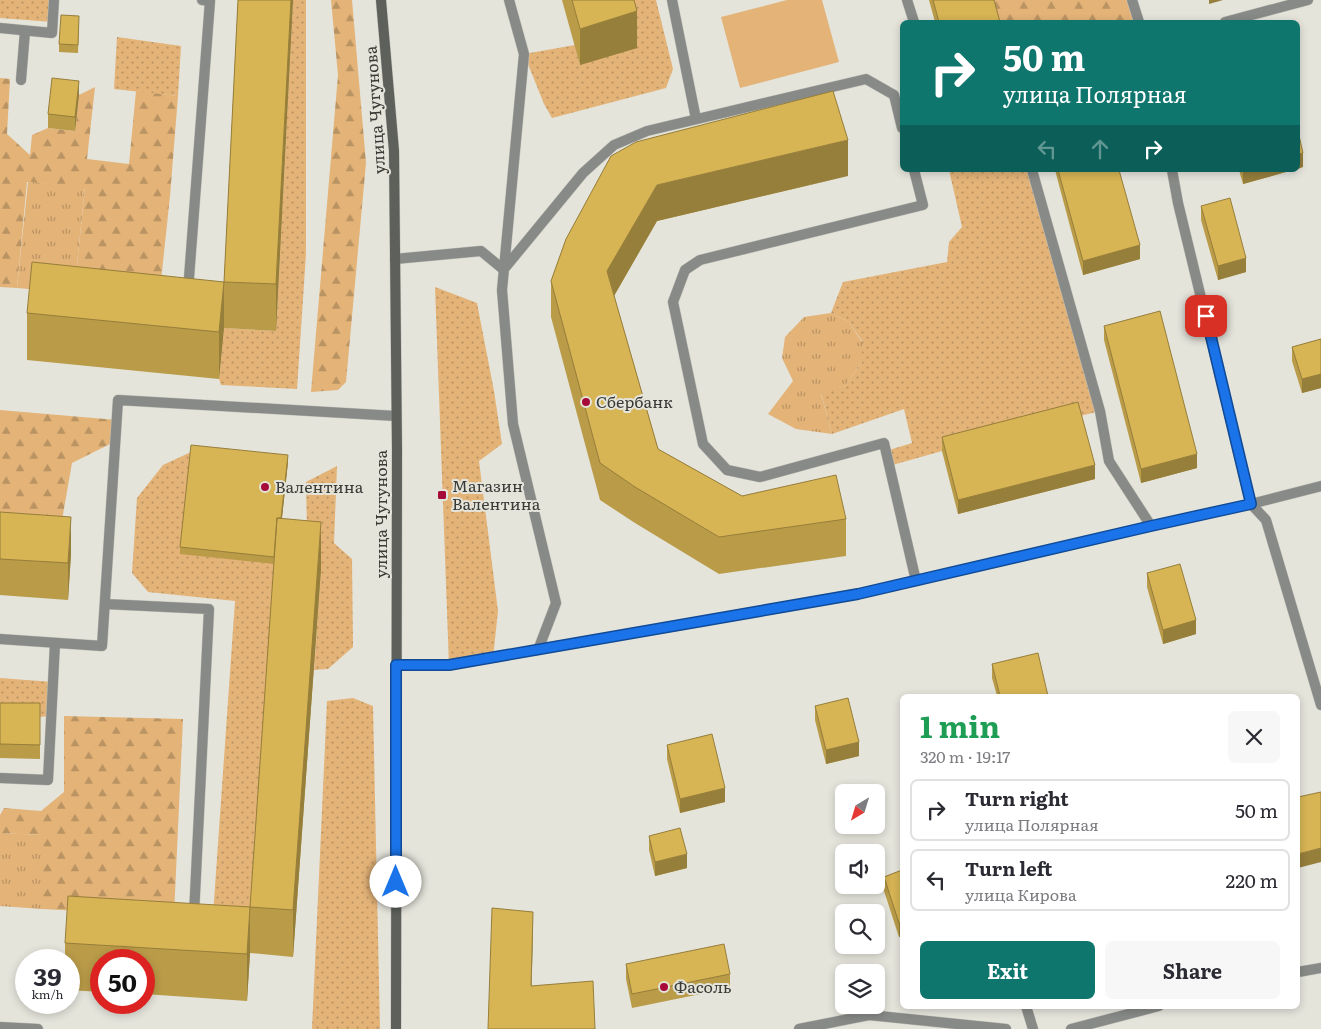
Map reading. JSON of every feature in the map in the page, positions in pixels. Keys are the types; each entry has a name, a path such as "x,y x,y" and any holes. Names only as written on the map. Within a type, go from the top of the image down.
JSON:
{"main road":[{"name":"улица Чугунова","path":"381,0 394,151 396,1029"}],"street":[{"path":"0,28 52,33 54,0"},
{"path":"188,302 210,1 202,0"},
{"path":"509,0 524,54 502,290 512,424 556,603 538,650"},
{"path":"672,0 696,119"},
{"path":"907,0 913,20"},
{"path":"1132,0 1138,20"},
{"path":"1232,20 1308,0"},
{"path":"20,80 25,31"},
{"path":"504,270 583,174 614,144 647,131 866,79 894,95 900,120"},
{"path":"915,172 923,205 700,260 685,270 673,302 703,444 726,470 760,477 884,443 916,581"},
{"path":"1033,172 1100,412 1109,461 1151,526"},
{"path":"1172,172 1178,203 1251,504 1266,520 1321,705"},
{"path":"395,259 481,251 504,270"},
{"path":"0,639 102,646 118,400 396,416"},
{"path":"396,665 449,665 858,594 1251,504 1321,486"},
{"path":"105,604 210,609 194,917"},
{"path":"0,778 48,780 55,643"},
{"path":"1300,972 1321,968"},
{"path":"1027,1009 1033,1029"},
{"path":"1071,1029 1148,1009"},
{"path":"798,1029 869,1016 1006,1029"},
{"path":"0,1028 38,1029"}],"green space":[{"path":"0,0 54,0 52,22 0,18"},
{"path":"293,0 306,0 306,254 297,389 221,385 219,379 224,328 276,331"},
{"path":"331,0 352,0 366,163 346,382 338,390 311,392 338,75"},
{"path":"625,0 656,0 673,69 666,88 552,118 544,104 524,54 575,45 580,65"},
{"path":"787,0 822,0 839,62 740,88 721,17"},
{"path":"990,0 1133,0 1139,20 995,20"},
{"path":"117,37 181,46 178,96 114,89"},
{"path":"0,78 10,79 7,134 30,155 32,135 48,128 75,131 79,95 95,87 87,159 129,164 136,91 178,96 159,300 74,293 85,188 27,182 17,288 0,287"},
{"path":"949,172 1033,172 1100,411 889,466 886,451 912,443 904,409 832,434 821,393 845,386 862,362 862,341 849,322 831,313 843,282 947,262 949,242 962,227"},
{"path":"28,182 85,187 74,293 17,288"},
{"path":"435,287 477,303 502,444 479,461 498,611 493,658 449,665"},
{"path":"831,313 849,322 862,342 862,362 845,386 821,394 832,434 796,429 768,414 793,381 782,358 785,337 804,317"},
{"path":"0,410 117,420 116,441 72,463 61,526 0,523"},
{"path":"191,452 180,554 307,530 306,482 337,466 334,543 352,559 353,647 328,669 314,670 321,569 277,564 250,953 171,948 213,915 235,601 148,592 132,573 137,498 163,465"},
{"path":"0,678 53,682 51,716 0,717"},
{"path":"353,698 373,706 380,1029 312,1029 327,701"},
{"path":"64,716 183,719 174,916 42,909 42,835 0,833 0,815 4,808 41,811 64,792"},
{"path":"0,833 42,835 42,909 0,906"}],"building":[{"path":"238,0 291,0 276,284 224,282"},
{"path":"572,0 634,0 637,11 580,29"},
{"path":"933,0 994,0 999,20 938,20"},
{"path":"61,15 79,16 78,45 59,44"},
{"path":"52,78 79,81 75,117 48,114"},
{"path":"833,91 848,140 657,185 607,271 658,449 742,496 836,475 846,519 719,537 635,487 600,463 551,281 566,239 611,156 636,142"},
{"path":"1300,140 1303,153 1300,154"},
{"path":"1059,172 1120,172 1140,245 1083,261"},
{"path":"1230,198 1246,258 1218,266 1201,206"},
{"path":"32,262 224,282 219,332 27,313"},
{"path":"1160,311 1197,454 1141,469 1104,326"},
{"path":"1321,339 1321,374 1302,379 1292,347"},
{"path":"1078,402 1095,465 958,500 942,437"},
{"path":"191,445 288,455 281,518 277,518 274,557 180,547"},
{"path":"0,512 71,517 68,563 0,559"},
{"path":"277,518 321,522 293,910 250,907"},
{"path":"1180,564 1196,620 1163,630 1147,573"},
{"path":"1038,653 1048,694 1000,694 992,664"},
{"path":"848,698 859,742 826,750 815,706"},
{"path":"0,703 40,703 40,745 0,744"},
{"path":"712,734 725,788 680,799 667,745"},
{"path":"1321,792 1321,848 1300,853 1300,797"},
{"path":"680,828 687,854 655,862 649,836"},
{"path":"900,871 900,923 885,877"},
{"path":"68,896 250,907 247,954 65,943"},
{"path":"492,908 533,912 531,986 593,981 595,1029 488,1029"},
{"path":"724,944 730,974 632,994 626,964"}],"place":[{"name":"Сбербанк","path":"586,402"},
{"name":"Валентина","path":"265,487"},
{"name":"Магазин Валентина","path":"442,495"},
{"name":"Фасоль","path":"664,987"}],"route":[{"path":"396,882 396,665 449,665 858,594 1251,504 1206,316"}]}
